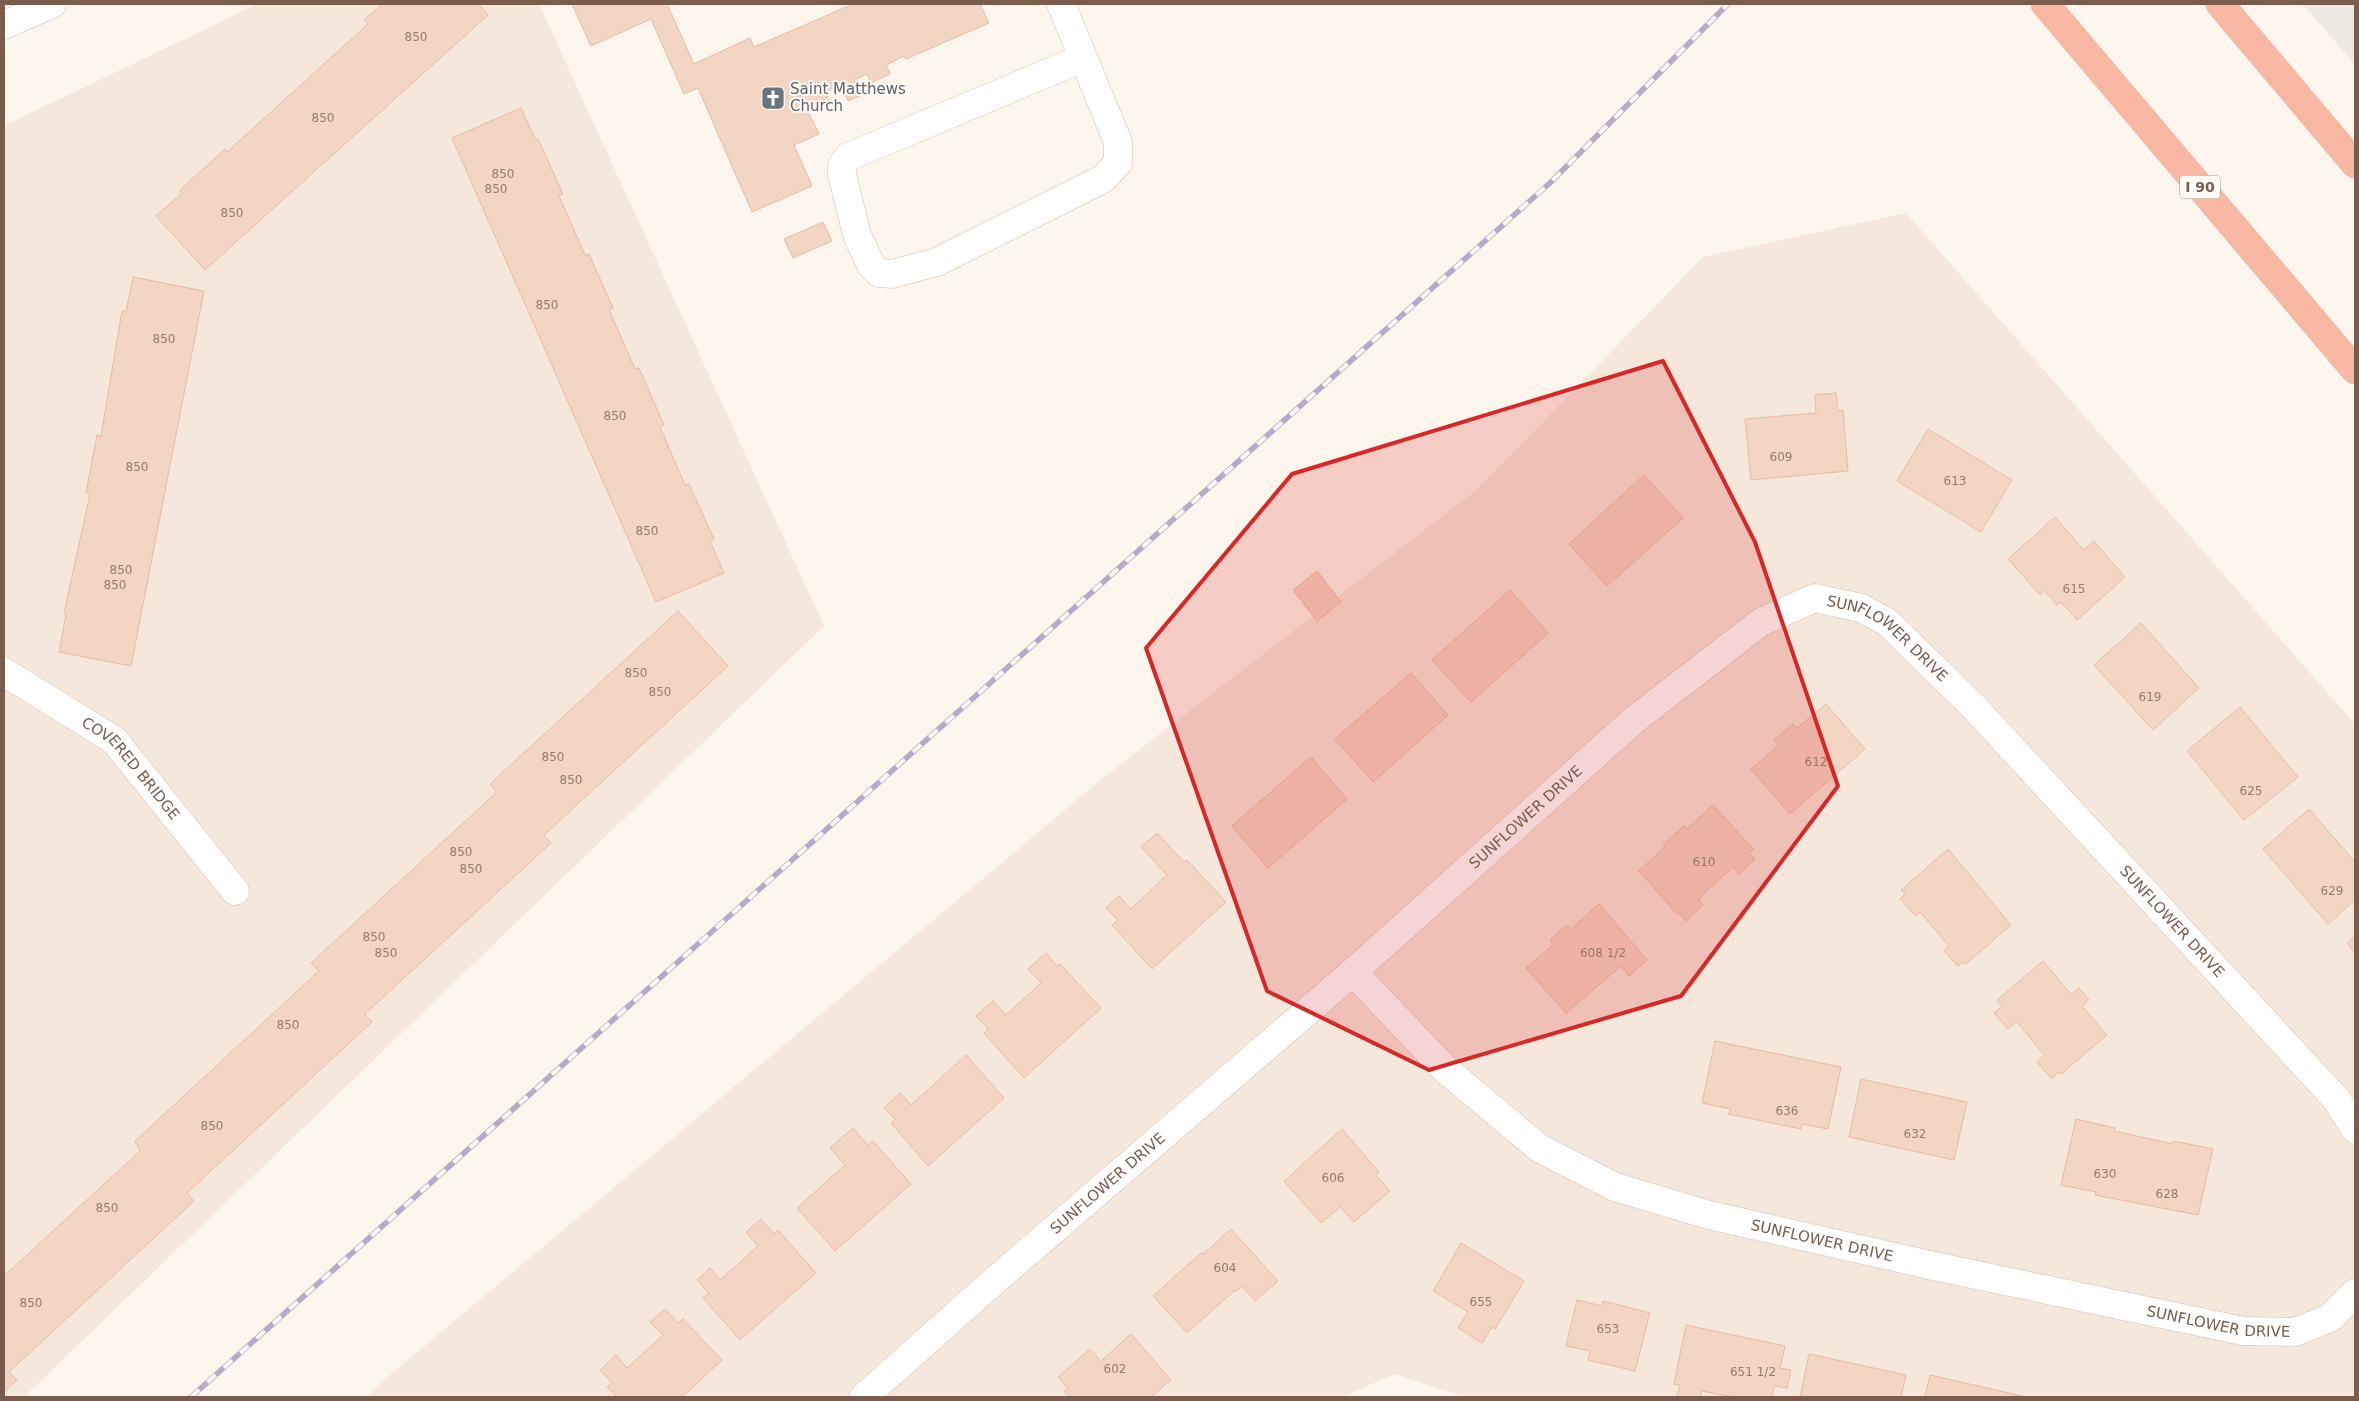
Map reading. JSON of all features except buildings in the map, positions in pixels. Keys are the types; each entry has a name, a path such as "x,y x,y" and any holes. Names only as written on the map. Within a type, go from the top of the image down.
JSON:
{"highway":[{"name":"I 90","path":"2045,4 2355,370"},
{"path":"2220,4 2355,164"}],"street":[{"path":"4,25 52,4"},
{"path":"1061,4 1118,142 1118,163 1103,179 937,262 892,274 879,273 871,265 857,235 842,174 842,165 848,157 1083,58"},
{"name":"SUNFLOWER DRIVE","path":"864,1397 985,1289 1353,972 1634,720 1761,622 1815,598 1861,608 1887,622 1973,706 2337,1100 2355,1128"},
{"name":"COVERED BRIDGE","path":"4,672 114,740 235,892"},
{"name":"SUNFLOWER DRIVE","path":"1353,972 1446,1070 1539,1148 1615,1187 1710,1215 1934,1266 2242,1331 2295,1332 2330,1318 2355,1293"}],"highlighted area":[{"path":"1663,361 1755,542 1838,786 1681,996 1429,1070 1267,991 1146,648 1292,474"}],"shaded area":[{"path":"257,4 539,4 824,626 24,1397 4,1397 4,126"},
{"path":"2303,4 2355,4 2355,65"},
{"path":"1906,213 2355,724 2355,1397 1465,1397 1394,1374 1343,1397 367,1397 384,1380 1109,773 1479,488 1703,257"}],"railway":[{"path":"191,1397 1551,182 1728,4"}],"place":[{"name":"Saint Matthews Church","path":"773,98"}]}
